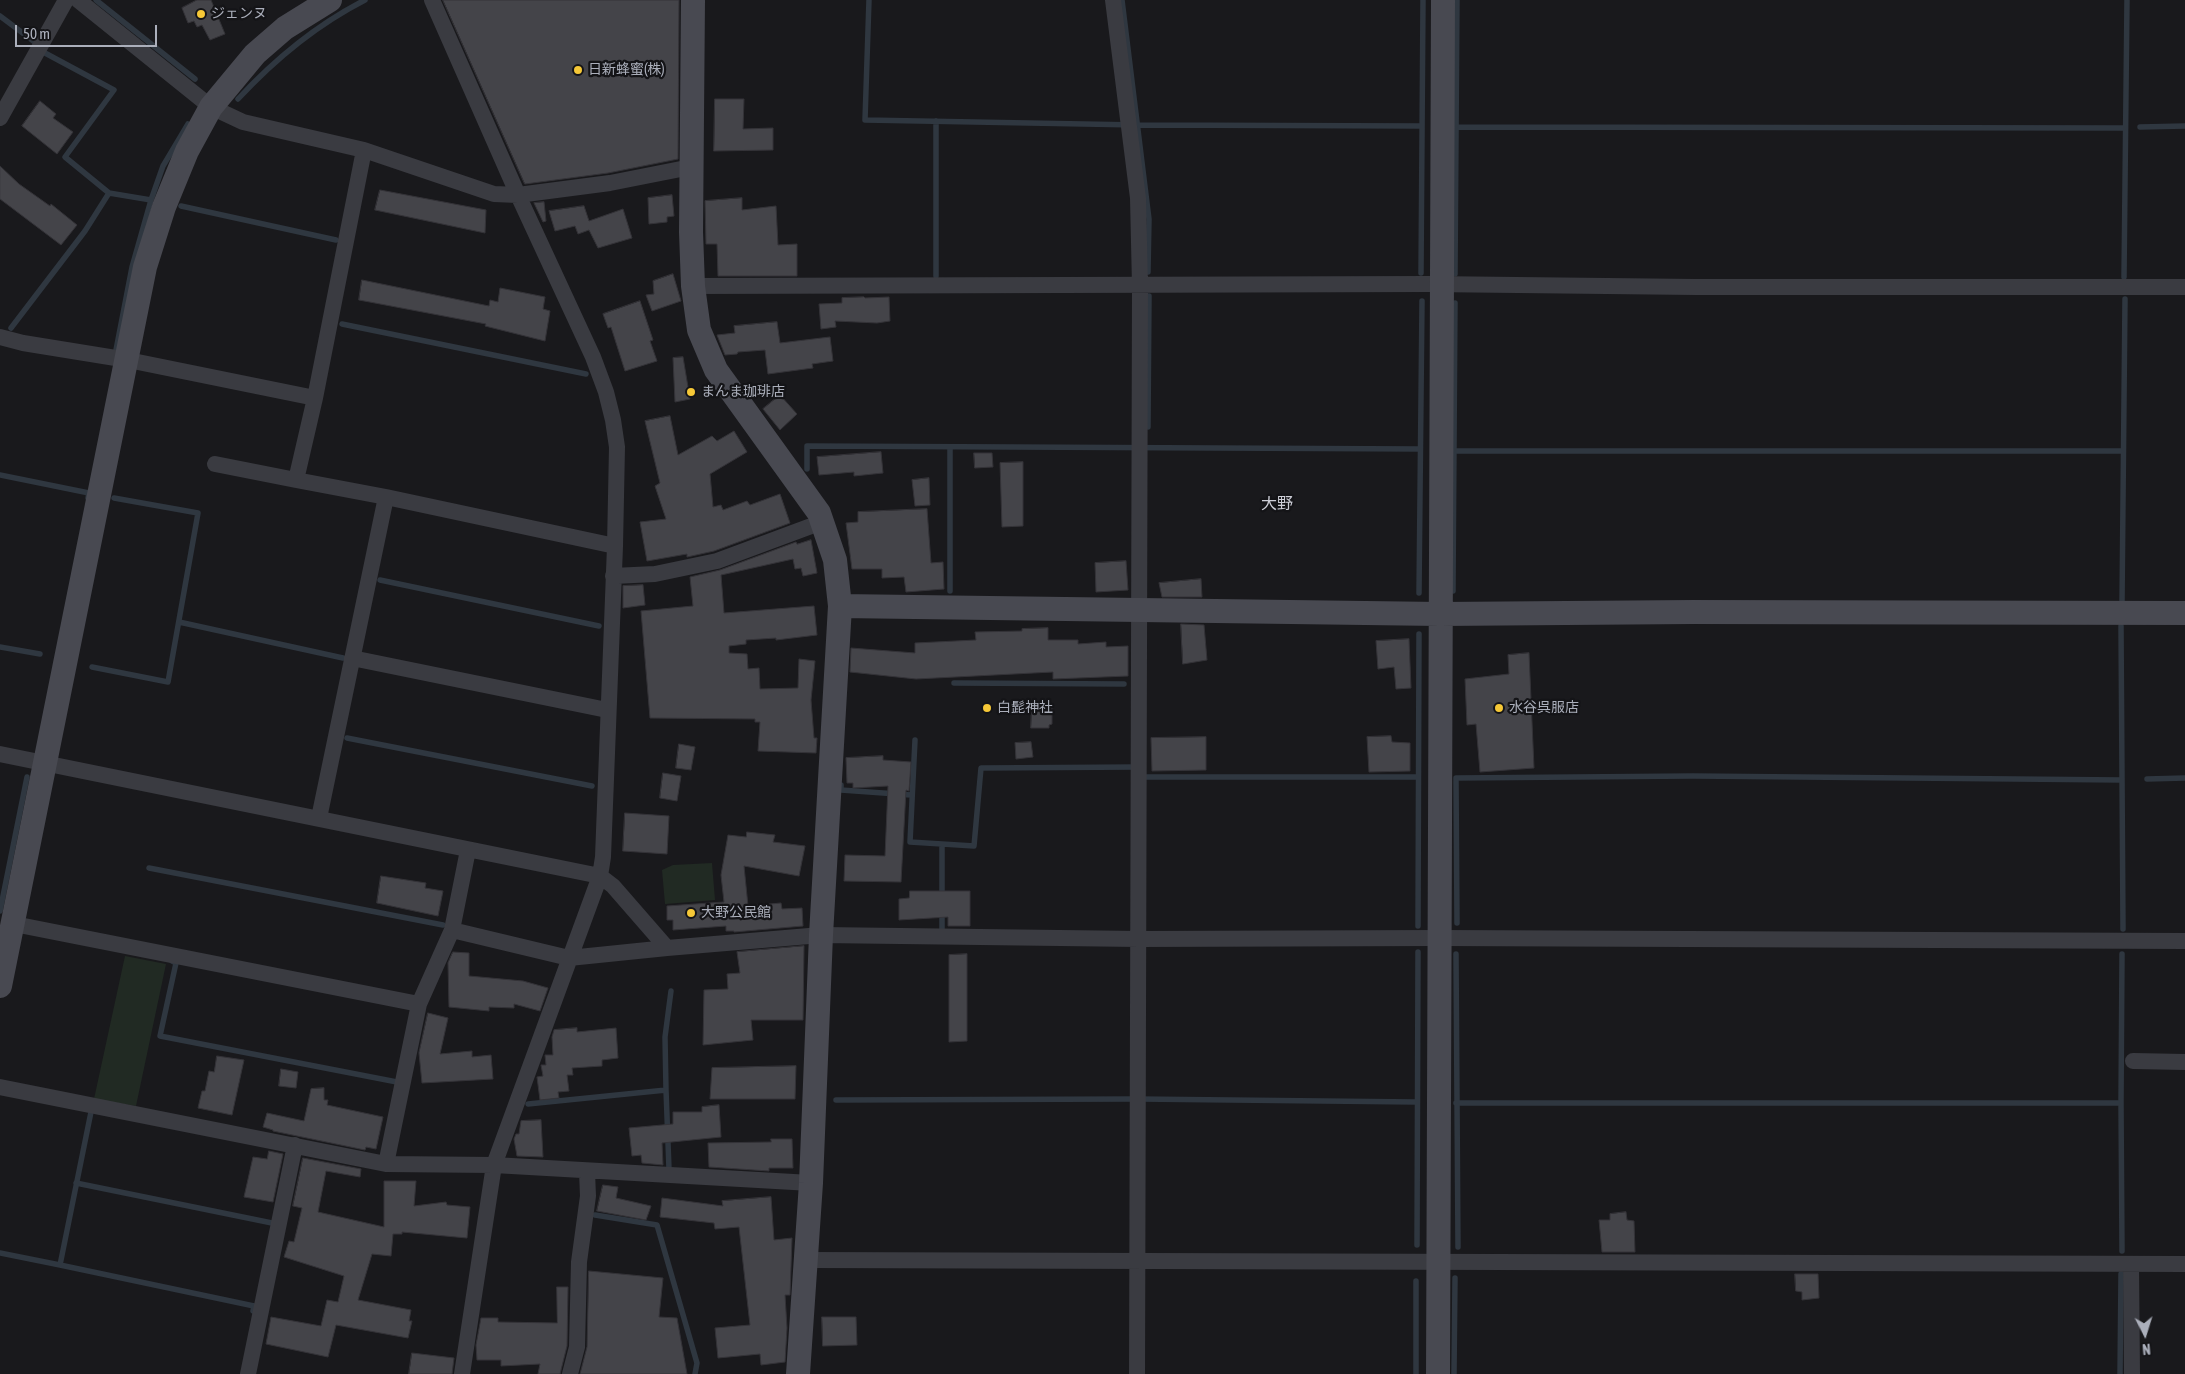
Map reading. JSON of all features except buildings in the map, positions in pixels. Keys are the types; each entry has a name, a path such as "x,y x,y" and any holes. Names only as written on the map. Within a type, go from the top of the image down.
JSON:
{"street":[{"path":"0,118 66,0"},
{"path":"78,0 211,107 243,122 364,150 494,194 518,194 610,183 691,167"},
{"path":"0,986 14,924 44,762 128,360 145,267 164,207 187,151 211,107 255,54 285,28 330,0"},
{"path":"432,0 593,357 606,392 617,447 603,857 600,876 494,1165 462,1374"},
{"path":"693,0 691,167 693,286 699,330 716,370 818,513 834,560 840,606 821,935 811,1183 798,1374"},
{"path":"1113,0 1138,198 1140,286 1136,1374"},
{"path":"1438,1374 1443,0"},
{"path":"296,480 315,398 364,150"},
{"path":"693,286 1441,284 1695,287 2185,287"},
{"path":"0,337 23,344 128,360 315,398"},
{"path":"215,464 386,497 615,546"},
{"path":"319,818 386,497"},
{"path":"613,576 655,574 717,561 822,522"},
{"path":"840,606 1440,614 1684,612 2185,614"},
{"path":"352,658 607,710"},
{"path":"0,754 600,876 613,886 667,948"},
{"path":"386,1164 419,1004 452,930 468,850"},
{"path":"14,924 419,1004"},
{"path":"452,930 569,958 821,935 1139,939 1439,938 2185,941"},
{"path":"2133,1061 2185,1062"},
{"path":"0,1087 386,1164 494,1165 587,1172 811,1183"},
{"path":"248,1374 295,1145"},
{"path":"570,1374 577,1347 579,1262 588,1196 587,1172"},
{"path":"806,1260 2185,1264"},
{"path":"2132,1264 2132,1374"}],"shaded area":[{"path":"712,863 715,900 665,904 662,870 673,865"},
{"path":"125,956 166,964 136,1106 94,1099"}],"waterway":[{"path":"96,0 195,79"},
{"path":"238,99 297,44 330,20 365,0"},
{"path":"869,0 865,120 1138,125 1422,126"},
{"path":"1122,0 1149,219 1148,272"},
{"path":"1421,273 1423,0"},
{"path":"1455,274 1457,0"},
{"path":"2124,277 2127,0"},
{"path":"0,16 36,43"},
{"path":"11,328 85,231 109,193 65,157 114,90 45,53"},
{"path":"936,121 936,276"},
{"path":"109,193 151,200 163,166 188,124"},
{"path":"2140,127 2185,126"},
{"path":"1458,127 2125,128"},
{"path":"116,350 132,267 151,200"},
{"path":"181,206 336,240"},
{"path":"1148,427 1149,296"},
{"path":"2122,602 2125,299"},
{"path":"1419,593 1422,301"},
{"path":"1453,591 1455,303"},
{"path":"342,324 586,374"},
{"path":"807,469 807,446 1420,449"},
{"path":"950,447 950,591"},
{"path":"1454,451 2123,451"},
{"path":"0,475 89,493 88,498"},
{"path":"92,667 168,682 198,513 114,498"},
{"path":"380,580 599,626"},
{"path":"179,622 343,658"},
{"path":"2121,626 2123,929"},
{"path":"1418,926 1419,634"},
{"path":"0,647 40,654"},
{"path":"954,683 1124,684"},
{"path":"347,738 592,786"},
{"path":"915,740 910,842 974,846 981,768 1137,767"},
{"path":"1457,923 1456,778 1693,776 2122,780"},
{"path":"0,911 27,777"},
{"path":"1146,777 1418,777"},
{"path":"2147,779 2185,778"},
{"path":"841,785 841,790 911,795"},
{"path":"942,844 942,898"},
{"path":"149,868 443,925"},
{"path":"942,910 942,930"},
{"path":"1417,1245 1418,952"},
{"path":"1456,954 1458,1247"},
{"path":"1456,1103 2121,1103 2122,954"},
{"path":"172,961 176,963 160,1036 397,1082"},
{"path":"666,1090 665,1037 671,991"},
{"path":"528,1104 666,1090 669,1169"},
{"path":"836,1100 1138,1099 1416,1102"},
{"path":"2121,1103 2122,1251"},
{"path":"91,1112 60,1265 254,1306 253,1311"},
{"path":"76,1183 272,1223"},
{"path":"595,1215 657,1225 697,1363 695,1374"},
{"path":"0,1253 60,1265"},
{"path":"2120,1374 2121,1274"},
{"path":"1454,1374 1455,1278"},
{"path":"1416,1281 1416,1374"}],"place":[{"name":"ジェンヌ","path":"201,14"},
{"name":"日新蜂蜜(株)","path":"578,70"},
{"name":"まんま珈琲店","path":"691,392"},
{"name":"白髭神社","path":"987,708"},
{"name":"水谷呉服店","path":"1499,708"},
{"name":"大野公民館","path":"691,913"}],"district":[{"name":"大野","path":"1277,504"}]}
